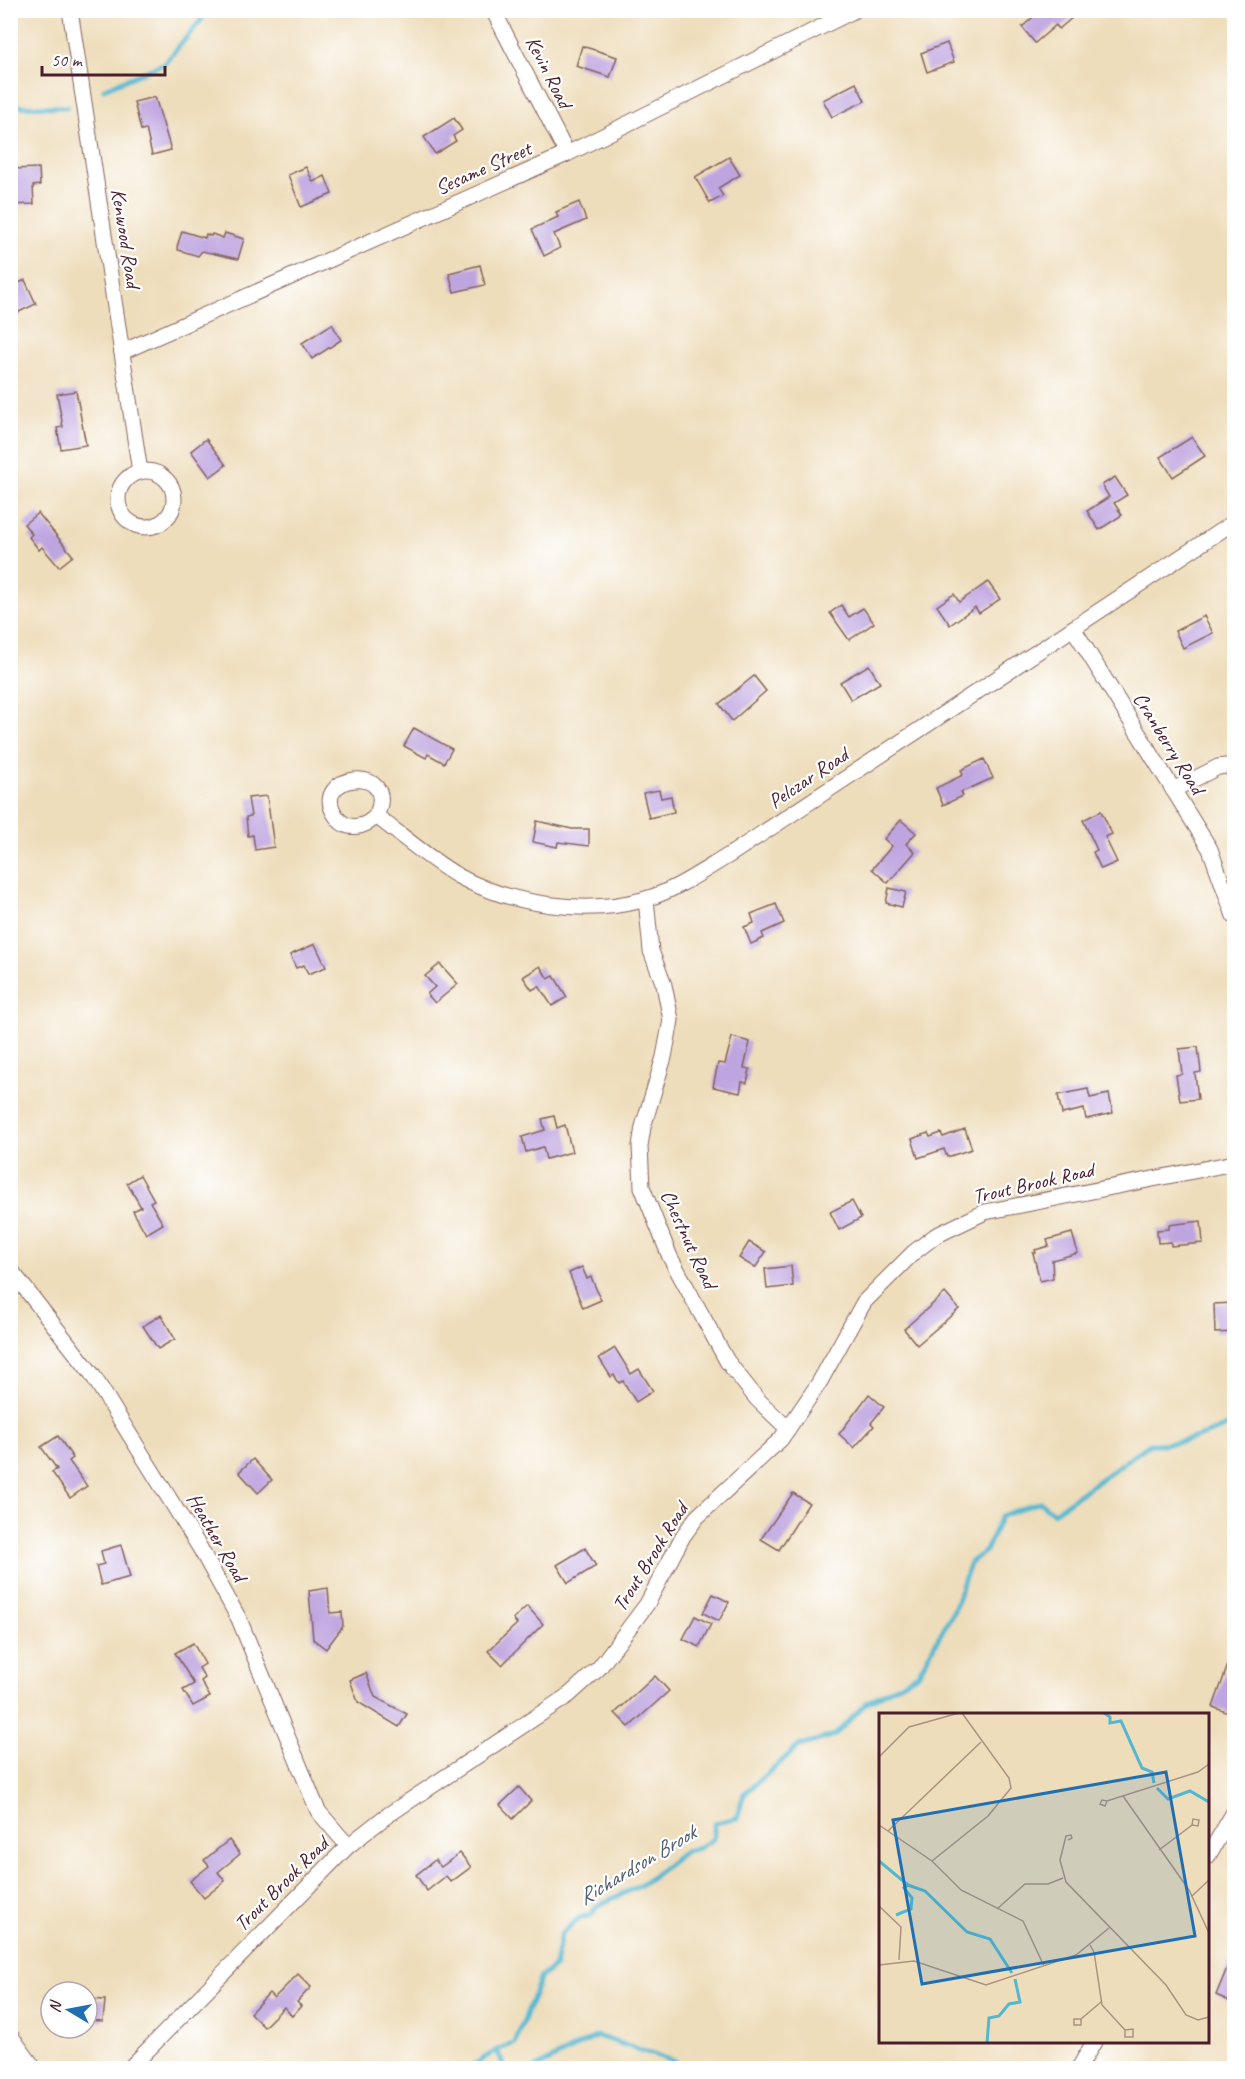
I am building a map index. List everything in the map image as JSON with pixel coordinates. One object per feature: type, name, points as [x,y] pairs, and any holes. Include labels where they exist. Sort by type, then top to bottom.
[{"type":"street","name":"Kenwood Road","points":[[70,10],[140,472]]},
{"type":"street","name":"Kevin Road","points":[[493,10],[567,154]]},
{"type":"street","name":"Sesame Street","points":[[122,352],[567,154],[855,10]]},
{"type":"street","name":"Pelczar Road","points":[[376,816],[458,876],[496,892],[545,903],[582,906],[646,899],[684,882],[731,854],[1234,522]]},
{"type":"street","name":"Cranberry Road","points":[[1073,628],[1210,849],[1234,916]]},
{"type":"street","points":[[1173,790],[1218,767],[1234,765]]},
{"type":"street","name":"Chestnut Road","points":[[646,899],[651,951],[664,985],[671,1020],[664,1057],[643,1127],[640,1146],[642,1187],[658,1232],[670,1257],[727,1361],[757,1399],[788,1429]]},
{"type":"street","name":"Trout Brook Road","points":[[130,2068],[348,1846],[385,1817],[569,1695],[592,1675],[614,1651],[646,1604],[683,1536],[697,1517],[781,1439],[819,1383],[864,1302],[900,1264],[935,1236],[969,1219],[1012,1206],[1234,1163]]},
{"type":"street","name":"Heather Road","points":[[10,1269],[92,1374],[200,1548],[239,1619],[270,1689],[318,1811],[348,1846]]},
{"type":"street","points":[[1209,1854],[1234,1812]]},
{"type":"street","points":[[10,2035],[34,2068]]},
{"type":"street","points":[[1079,2068],[1093,2043]]},
{"type":"building","points":[[1041,10],[1081,10],[1059,29],[1056,25],[1035,43],[1022,27]]},
{"type":"building","points":[[947,43],[954,62],[927,72],[921,53]]},
{"type":"building","points":[[582,46],[617,57],[610,77],[576,66]]},
{"type":"building","points":[[856,83],[865,101],[832,117],[823,100]]},
{"type":"building","points":[[155,97],[171,150],[152,155],[146,129],[141,130],[134,102]]},
{"type":"building","points":[[454,118],[462,130],[453,136],[456,141],[435,154],[424,137]]},
{"type":"building","points":[[729,157],[740,175],[718,188],[723,196],[710,203],[695,177]]},
{"type":"building","points":[[306,167],[313,182],[325,176],[332,194],[301,207],[288,175]]},
{"type":"building","points":[[39,168],[40,185],[33,186],[34,204],[10,205],[11,169]]},
{"type":"building","points":[[579,202],[586,220],[554,234],[560,248],[544,256],[532,229],[558,217],[556,212]]},
{"type":"building","points":[[182,231],[205,238],[206,234],[211,236],[212,234],[223,238],[225,233],[244,239],[238,259],[202,251],[198,256],[178,250]]},
{"type":"building","points":[[480,265],[485,285],[454,292],[449,273]]},
{"type":"building","points":[[25,280],[36,304],[19,312],[10,296],[10,287]]},
{"type":"building","points":[[332,324],[341,340],[312,359],[302,343]]},
{"type":"building","points":[[76,391],[86,445],[61,449],[57,428],[63,427],[57,394]]},
{"type":"building","points":[[1192,437],[1205,456],[1173,477],[1160,457]]},
{"type":"building","points":[[206,439],[226,465],[210,477],[191,451]]},
{"type":"building","points":[[1115,477],[1127,495],[1114,503],[1122,515],[1099,530],[1087,511],[1109,497],[1102,485]]},
{"type":"building","points":[[38,513],[73,556],[59,567],[42,547],[39,550],[29,537],[32,534],[24,524]]},
{"type":"building","points":[[988,582],[1000,599],[979,613],[975,607],[950,625],[937,606],[954,594],[959,602]]},
{"type":"building","points":[[841,605],[849,617],[863,608],[874,623],[849,640],[830,613]]},
{"type":"building","points":[[1204,616],[1213,633],[1183,648],[1175,631]]},
{"type":"building","points":[[869,665],[880,683],[851,700],[840,682]]},
{"type":"building","points":[[754,676],[766,691],[732,721],[719,704]]},
{"type":"building","points":[[414,728],[452,749],[444,763],[428,754],[426,758],[404,746]]},
{"type":"building","points":[[984,759],[993,778],[961,792],[963,796],[943,805],[936,788],[963,775],[961,770]]},
{"type":"building","points":[[659,790],[661,798],[671,796],[674,812],[649,818],[643,793]]},
{"type":"building","points":[[267,796],[274,847],[255,850],[253,835],[248,836],[246,817],[251,816],[248,798]]},
{"type":"building","points":[[1101,811],[1112,834],[1105,837],[1117,862],[1101,869],[1093,852],[1097,850],[1083,820]]},
{"type":"building","points":[[901,820],[916,833],[906,844],[915,852],[888,883],[872,869],[892,846],[884,839]]},
{"type":"building","points":[[537,821],[572,829],[589,829],[589,846],[558,842],[557,847],[533,842]]},
{"type":"building","points":[[889,888],[906,892],[902,907],[886,903]]},
{"type":"building","points":[[776,904],[784,923],[762,933],[764,938],[751,944],[744,927],[754,923],[751,914]]},
{"type":"building","points":[[315,944],[326,967],[308,974],[304,965],[296,968],[290,955]]},
{"type":"building","points":[[440,964],[458,984],[435,1003],[427,994],[435,987],[425,976]]},
{"type":"building","points":[[540,966],[548,979],[554,976],[567,997],[552,1006],[539,986],[532,990],[523,977]]},
{"type":"building","points":[[732,1037],[750,1042],[744,1068],[750,1069],[747,1083],[742,1082],[740,1093],[713,1087],[718,1063],[725,1064]]},
{"type":"building","points":[[1198,1047],[1201,1072],[1195,1073],[1198,1099],[1180,1101],[1176,1075],[1182,1074],[1179,1049]]},
{"type":"building","points":[[1088,1089],[1090,1098],[1109,1094],[1113,1113],[1086,1119],[1084,1109],[1062,1114],[1058,1095]]},
{"type":"building","points":[[554,1116],[557,1128],[565,1125],[572,1152],[546,1159],[543,1147],[526,1152],[522,1137],[545,1130],[542,1119]]},
{"type":"building","points":[[965,1129],[972,1149],[947,1157],[944,1149],[918,1158],[912,1139],[928,1133],[930,1137],[941,1133],[943,1137]]},
{"type":"building","points":[[140,1175],[154,1200],[150,1202],[163,1224],[146,1234],[133,1211],[141,1207],[127,1183]]},
{"type":"building","points":[[852,1201],[861,1218],[839,1230],[830,1212]]},
{"type":"building","points":[[1201,1221],[1203,1243],[1171,1246],[1171,1242],[1158,1243],[1157,1230],[1169,1229],[1169,1225]]},
{"type":"building","points":[[1072,1233],[1078,1253],[1052,1260],[1053,1278],[1040,1281],[1033,1253],[1036,1253],[1035,1250],[1049,1246],[1047,1240]]},
{"type":"building","points":[[749,1242],[766,1252],[755,1268],[739,1258]]},
{"type":"building","points":[[791,1266],[793,1286],[767,1289],[765,1269]]},
{"type":"building","points":[[582,1267],[587,1279],[591,1277],[601,1300],[583,1308],[569,1273]]},
{"type":"building","points":[[945,1293],[959,1309],[917,1345],[904,1329]]},
{"type":"building","points":[[1234,1303],[1234,1332],[1215,1333],[1214,1304]]},
{"type":"building","points":[[161,1315],[175,1339],[158,1349],[143,1326]]},
{"type":"building","points":[[615,1348],[631,1374],[639,1369],[653,1391],[636,1402],[623,1381],[619,1383],[614,1375],[611,1377],[599,1358]]},
{"type":"building","points":[[869,1394],[884,1407],[871,1423],[874,1426],[854,1448],[839,1434]]},
{"type":"building","points":[[58,1436],[73,1458],[69,1461],[87,1486],[70,1498],[52,1472],[57,1469],[41,1447]]},
{"type":"building","points":[[253,1459],[272,1480],[258,1493],[239,1472]]},
{"type":"building","points":[[793,1493],[809,1503],[779,1550],[761,1539]]},
{"type":"building","points":[[121,1545],[130,1577],[101,1585],[96,1566],[104,1564],[101,1551]]},
{"type":"building","points":[[585,1548],[596,1566],[568,1583],[557,1565]]},
{"type":"building","points":[[328,1588],[330,1613],[342,1612],[343,1626],[326,1649],[313,1639],[309,1591]]},
{"type":"building","points":[[713,1594],[729,1602],[719,1621],[703,1613]]},
{"type":"building","points":[[527,1606],[543,1624],[502,1665],[488,1651],[517,1624],[513,1619]]},
{"type":"building","points":[[695,1616],[711,1624],[699,1647],[683,1639]]},
{"type":"building","points":[[193,1643],[205,1664],[199,1668],[205,1678],[201,1681],[210,1697],[193,1706],[183,1690],[194,1684],[175,1653]]},
{"type":"building","points":[[1234,1648],[1234,1704],[1231,1714],[1213,1707]]},
{"type":"building","points":[[366,1673],[375,1697],[407,1714],[399,1727],[358,1702],[350,1680]]},
{"type":"building","points":[[655,1676],[669,1691],[629,1727],[615,1713]]},
{"type":"building","points":[[519,1787],[531,1801],[513,1819],[500,1805]]},
{"type":"building","points":[[229,1840],[240,1854],[218,1872],[225,1881],[204,1898],[190,1881],[209,1866],[204,1860]]},
{"type":"building","points":[[460,1853],[471,1867],[451,1882],[446,1876],[427,1891],[416,1875],[435,1860],[441,1867]]},
{"type":"building","points":[[1234,1951],[1234,2003],[1216,1995]]},
{"type":"building","points":[[298,1974],[311,1987],[297,2002],[301,2006],[292,2016],[284,2007],[264,2027],[250,2013],[269,1993],[274,1998]]},
{"type":"building","points":[[99,2000],[105,2000],[103,2021],[99,2021]]},
{"type":"waterway","points":[[104,89],[165,63],[202,19],[201,10]]},
{"type":"waterway","points":[[10,106],[67,107]]},
{"type":"waterway","name":"Richardson Brook","points":[[505,2068],[497,2050],[515,2043],[541,1977],[555,1966],[561,1934],[579,1918],[591,1915],[597,1906],[643,1884],[685,1851],[699,1848],[713,1839],[715,1823],[737,1818],[744,1794],[799,1746],[835,1735],[866,1703],[918,1674],[954,1610],[970,1562],[986,1551],[1001,1516],[1040,1502],[1053,1513],[1150,1444],[1183,1441],[1234,1423]]},
{"type":"waterway","name":"Richardson Brook","points":[[536,2068],[597,2036],[676,2062],[681,2068]]},
{"type":"waterway","points":[[469,2068],[497,2050]]}]
